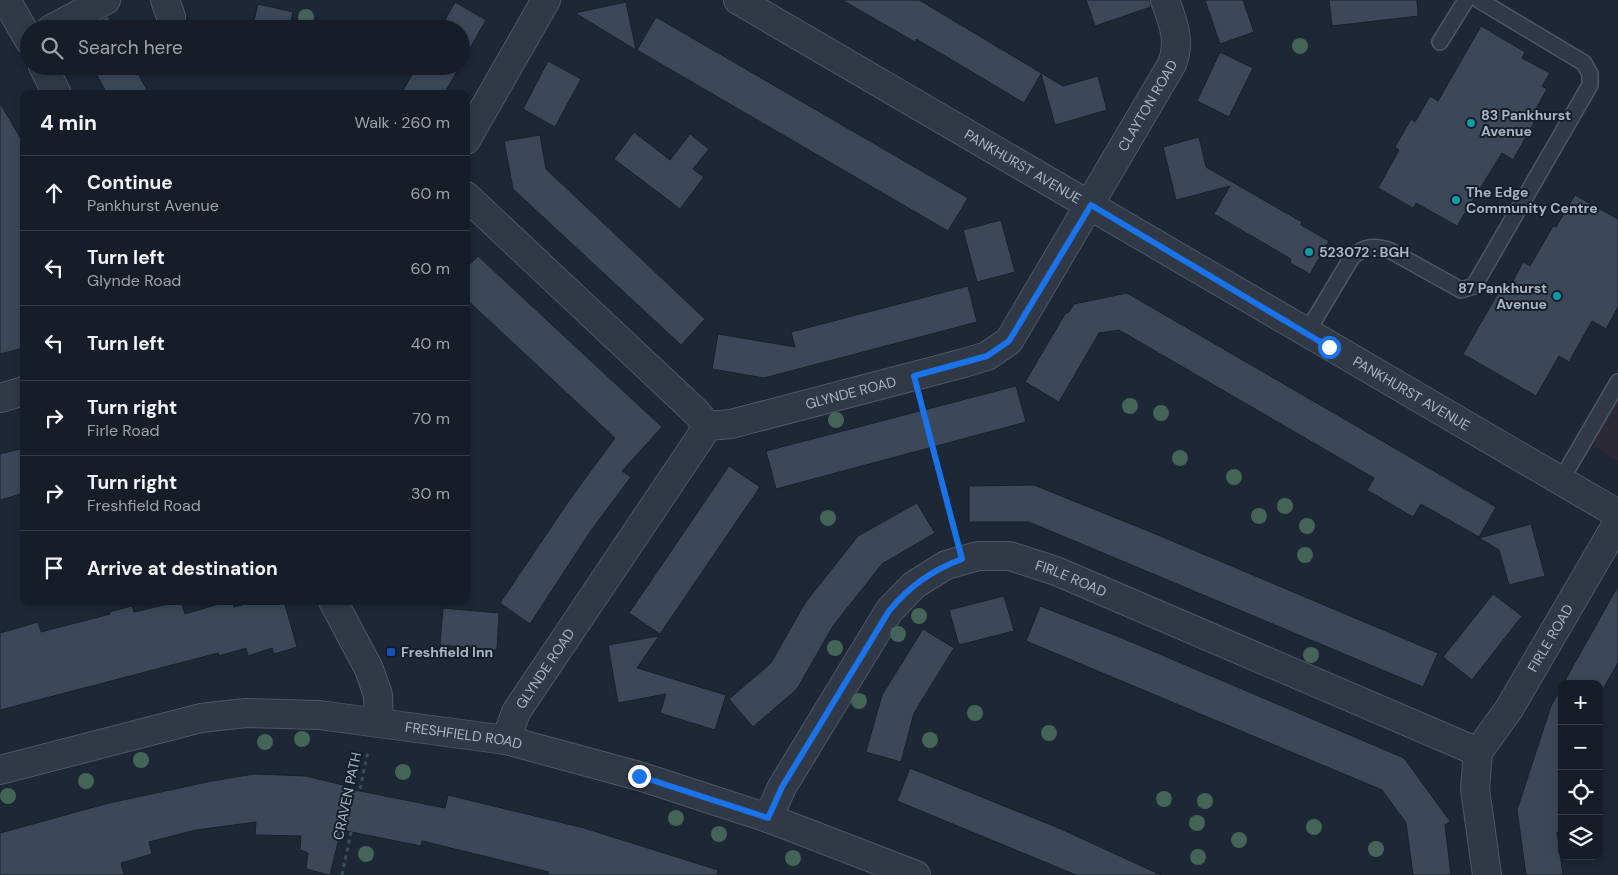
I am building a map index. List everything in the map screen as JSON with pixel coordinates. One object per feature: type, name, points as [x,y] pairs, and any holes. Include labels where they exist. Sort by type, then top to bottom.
[{"type":"street","points":[[6,0],[20,24]]},
{"type":"street","points":[[68,20],[106,0]]},
{"type":"street","points":[[470,133],[546,0]]},
{"type":"street","name":"PANKHURST AVENUE","points":[[738,0],[1091,205],[1560,482],[1618,514]]},
{"type":"street","name":"CLAYTON ROAD","points":[[1091,205],[1176,56],[1176,35],[1165,0]]},
{"type":"street","points":[[48,75],[56,90]]},
{"type":"street","points":[[470,200],[696,412],[708,426]]},
{"type":"street","name":"GLYNDE ROAD","points":[[506,740],[516,712],[708,426],[730,424],[987,356],[1009,341],[1091,205]]},
{"type":"street","points":[[0,398],[20,392]]},
{"type":"street","name":"FIRLE ROAD","points":[[768,818],[782,787],[889,611],[900,598],[929,574],[962,559],[994,555],[1010,556],[1056,571],[1478,752],[1509,708],[1618,522]]},
{"type":"street","points":[[335,605],[369,670],[378,695],[375,721]]},
{"type":"street","name":"FRESHFIELD ROAD","points":[[0,770],[201,718],[246,713],[319,715],[375,721],[506,740],[639,776],[768,818],[916,875]]},
{"type":"street","points":[[1478,752],[1475,789],[1487,875]]},
{"type":"lane","points":[[1440,42],[1466,0]]},
{"type":"lane","points":[[1306,332],[1352,257],[1359,251],[1369,247],[1379,247],[1391,251],[1461,290],[1474,286],[1590,85],[1590,74],[1584,63],[1479,0]]},
{"type":"lane","points":[[1560,482],[1618,382]]},
{"type":"path","points":[[914,376],[962,559]]},
{"type":"path","name":"CRAVEN PATH","points":[[342,875],[375,721]]},
{"type":"shaded area","points":[[1618,368],[1618,461],[1579,437]]},
{"type":"building","points":[[842,0],[919,0],[1063,86],[1098,76],[1107,110],[1055,125],[1041,74],[1024,103],[916,39],[915,42]]},
{"type":"building","points":[[1086,0],[1150,0],[1151,7],[1095,26]]},
{"type":"building","points":[[1205,0],[1243,0],[1254,32],[1220,44]]},
{"type":"building","points":[[1329,0],[1417,0],[1418,16],[1332,26]]},
{"type":"building","points":[[455,2],[486,20],[470,48],[470,20],[445,20]]},
{"type":"building","points":[[626,2],[636,50],[575,13]]},
{"type":"building","points":[[258,4],[293,12],[291,20],[254,20]]},
{"type":"building","points":[[108,16],[110,20],[101,20]]},
{"type":"building","points":[[656,17],[968,198],[948,231],[637,50]]},
{"type":"building","name":"83 Pankhurst Avenue","points":[[1481,26],[1525,52],[1522,58],[1550,73],[1542,86],[1547,89],[1533,114],[1537,117],[1513,160],[1502,153],[1457,226],[1416,203],[1413,208],[1378,188],[1399,150],[1395,147],[1411,119],[1415,122],[1430,96],[1438,101]]},
{"type":"building","points":[[1220,52],[1253,68],[1229,117],[1197,101]]},
{"type":"building","points":[[548,61],[581,79],[555,127],[523,109]]},
{"type":"building","points":[[97,75],[139,75],[147,90],[105,90]]},
{"type":"building","points":[[412,75],[455,75],[446,90],[403,90]]},
{"type":"building","points":[[0,103],[20,137],[20,349],[0,354]]},
{"type":"building","points":[[634,132],[670,160],[690,134],[709,149],[693,169],[704,177],[680,209],[614,159]]},
{"type":"building","points":[[540,135],[546,169],[705,319],[681,345],[513,189],[504,141]]},
{"type":"building","points":[[1199,137],[1206,167],[1302,222],[1301,225],[1329,241],[1310,274],[1290,263],[1291,259],[1214,214],[1230,186],[1176,200],[1163,147]]},
{"type":"building","name":"87 Pankhurst Avenue","points":[[1575,195],[1618,219],[1618,307],[1606,329],[1592,321],[1569,362],[1559,356],[1536,396],[1463,354],[1502,286],[1508,290],[1523,262],[1530,266],[1553,226],[1556,227]]},
{"type":"building","points":[[1001,220],[1015,272],[977,282],[963,230]]},
{"type":"building","points":[[478,256],[662,427],[622,471],[631,477],[590,532],[530,624],[500,603],[568,502],[615,438],[470,303],[470,264]]},
{"type":"building","points":[[968,286],[977,322],[764,378],[712,369],[718,334],[795,347],[791,332]]},
{"type":"building","points":[[1127,293],[1496,507],[1479,537],[1421,504],[1413,517],[1367,490],[1374,478],[1119,330],[1099,333],[1059,402],[1025,382],[1065,314],[1069,312],[1074,304]]},
{"type":"building","points":[[1016,386],[1026,422],[776,489],[766,451]]},
{"type":"building","points":[[20,449],[20,494],[0,500],[0,454]]},
{"type":"building","points":[[729,466],[760,487],[660,634],[629,613]]},
{"type":"building","points":[[1034,485],[1438,653],[1423,687],[1029,522],[969,522],[969,486]]},
{"type":"building","points":[[917,503],[935,533],[882,564],[833,626],[797,689],[753,727],[729,699],[771,663],[805,603],[858,536]]},
{"type":"building","points":[[1531,524],[1545,576],[1509,585],[1499,550],[1479,538]]},
{"type":"building","points":[[1618,586],[1618,663],[1603,689],[1603,680],[1565,680]]},
{"type":"building","points":[[1493,594],[1522,616],[1472,680],[1443,657]]},
{"type":"building","points":[[1004,596],[1014,631],[959,645],[949,610]]},
{"type":"building","points":[[164,605],[182,605],[185,614],[215,605],[234,605],[234,607],[241,605],[285,605],[297,647],[274,654],[272,648],[248,656],[246,648],[219,656],[218,653],[0,710],[0,633],[38,622],[41,632],[110,614],[109,612],[132,606],[134,612]]},
{"type":"building","points":[[1040,606],[1122,638],[1404,758],[1450,821],[1445,825],[1451,875],[1413,875],[1406,823],[1382,790],[1026,641]]},
{"type":"building","points":[[443,608],[499,613],[497,650],[440,645]]},
{"type":"building","points":[[923,629],[954,648],[914,713],[901,762],[866,752],[882,695]]},
{"type":"building","points":[[659,636],[637,668],[726,695],[715,730],[660,713],[666,694],[618,703],[608,645]]},
{"type":"building","points":[[1558,693],[1557,832],[1558,860],[1561,860],[1563,875],[1526,875],[1517,810],[1551,706]]},
{"type":"building","points":[[910,768],[1061,829],[1161,875],[1076,875],[897,801]]},
{"type":"building","points":[[254,774],[306,776],[351,787],[350,789],[445,808],[448,795],[584,828],[718,870],[717,875],[548,875],[549,872],[422,841],[421,846],[341,830],[330,875],[306,869],[308,853],[300,850],[301,836],[255,835],[256,822],[196,830],[149,842],[152,854],[121,863],[124,875],[0,875],[0,833],[109,803]]},
{"type":"place","name":"83 Pankhurst Avenue","points":[[1471,123]]},
{"type":"place","name":"The Edge Community Centre","points":[[1456,200]]},
{"type":"place","name":"523072 : BGH","points":[[1309,252]]},
{"type":"place","name":"87 Pankhurst Avenue","points":[[1557,296]]},
{"type":"place","name":"Freshfield Inn","points":[[391,652]]},
{"type":"route","points":[[639,776],[768,818],[782,787],[889,611],[914,585],[929,574],[962,559],[914,376],[987,356],[1009,341],[1091,205],[1329,347]]}]
